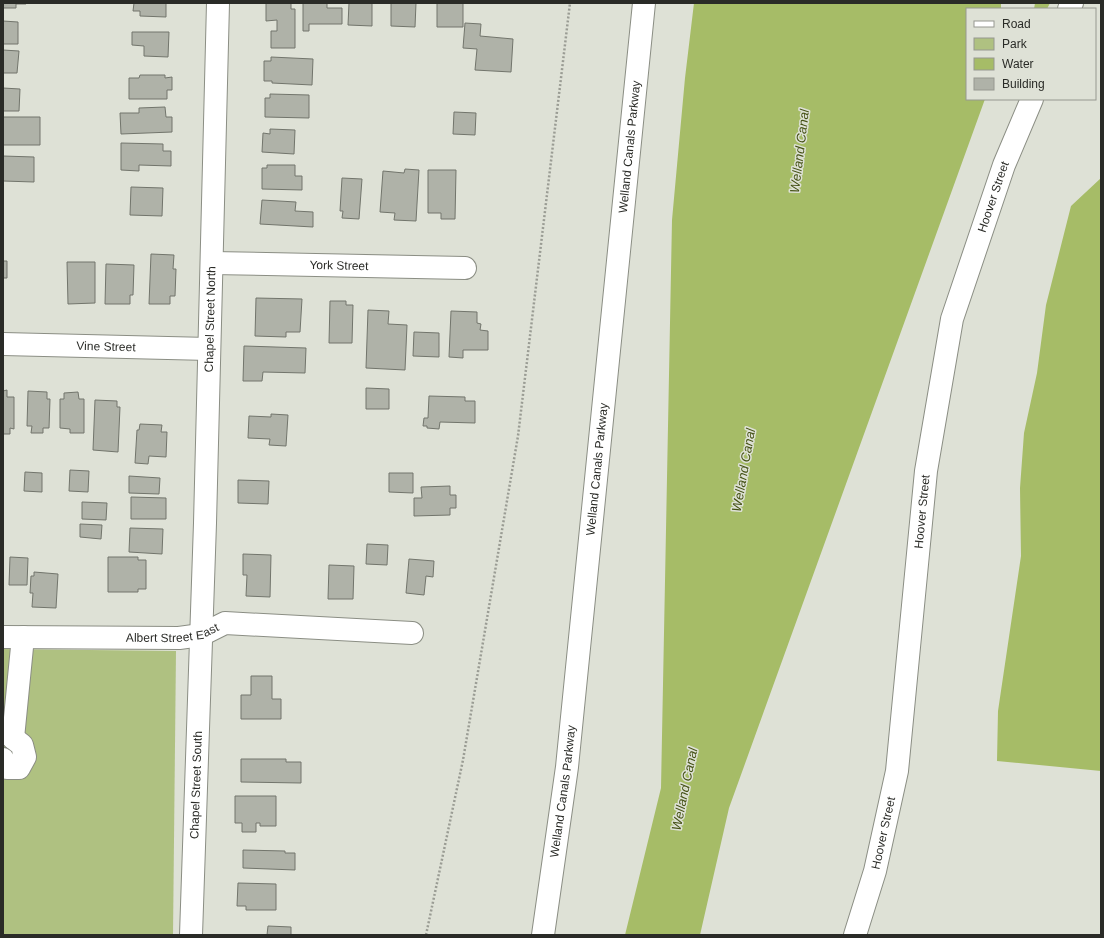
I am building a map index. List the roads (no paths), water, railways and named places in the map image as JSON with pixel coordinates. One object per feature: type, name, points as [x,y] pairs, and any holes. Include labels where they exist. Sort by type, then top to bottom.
[{"type":"street","name":"Chapel Street North","points":[[201,635],[218,3]]},
{"type":"street","name":"Welland Canals Parkway","points":[[543,935],[567,767],[644,3]]},
{"type":"street","name":"Hoover Street","points":[[855,935],[875,871],[897,771],[926,471],[952,319],[1004,166],[1032,100]]},
{"type":"street","name":"York Street","points":[[212,263],[465,268]]},
{"type":"street","name":"Vine Street","points":[[3,344],[209,349]]},
{"type":"street","name":"Albert Street East","points":[[13,637],[179,638],[201,635],[226,623],[412,633]]},
{"type":"street","name":"Chapel Street South","points":[[191,935],[201,635]]},
{"type":"street","points":[[3,759],[7,768],[19,768],[25,757],[22,745],[8,742],[13,637]]},
{"type":"water","name":"Welland Canal","points":[[694,3],[1001,3],[1001,8],[966,8],[966,100],[985,100],[729,808],[700,935],[625,935],[661,788],[672,220],[685,78]]},
{"type":"water","points":[[1035,3],[1050,3],[1048,8],[1034,8]]},
{"type":"water","points":[[1101,178],[1101,771],[997,761],[998,711],[1021,556],[1020,488],[1024,433],[1037,373],[1046,305],[1071,206]]}]
